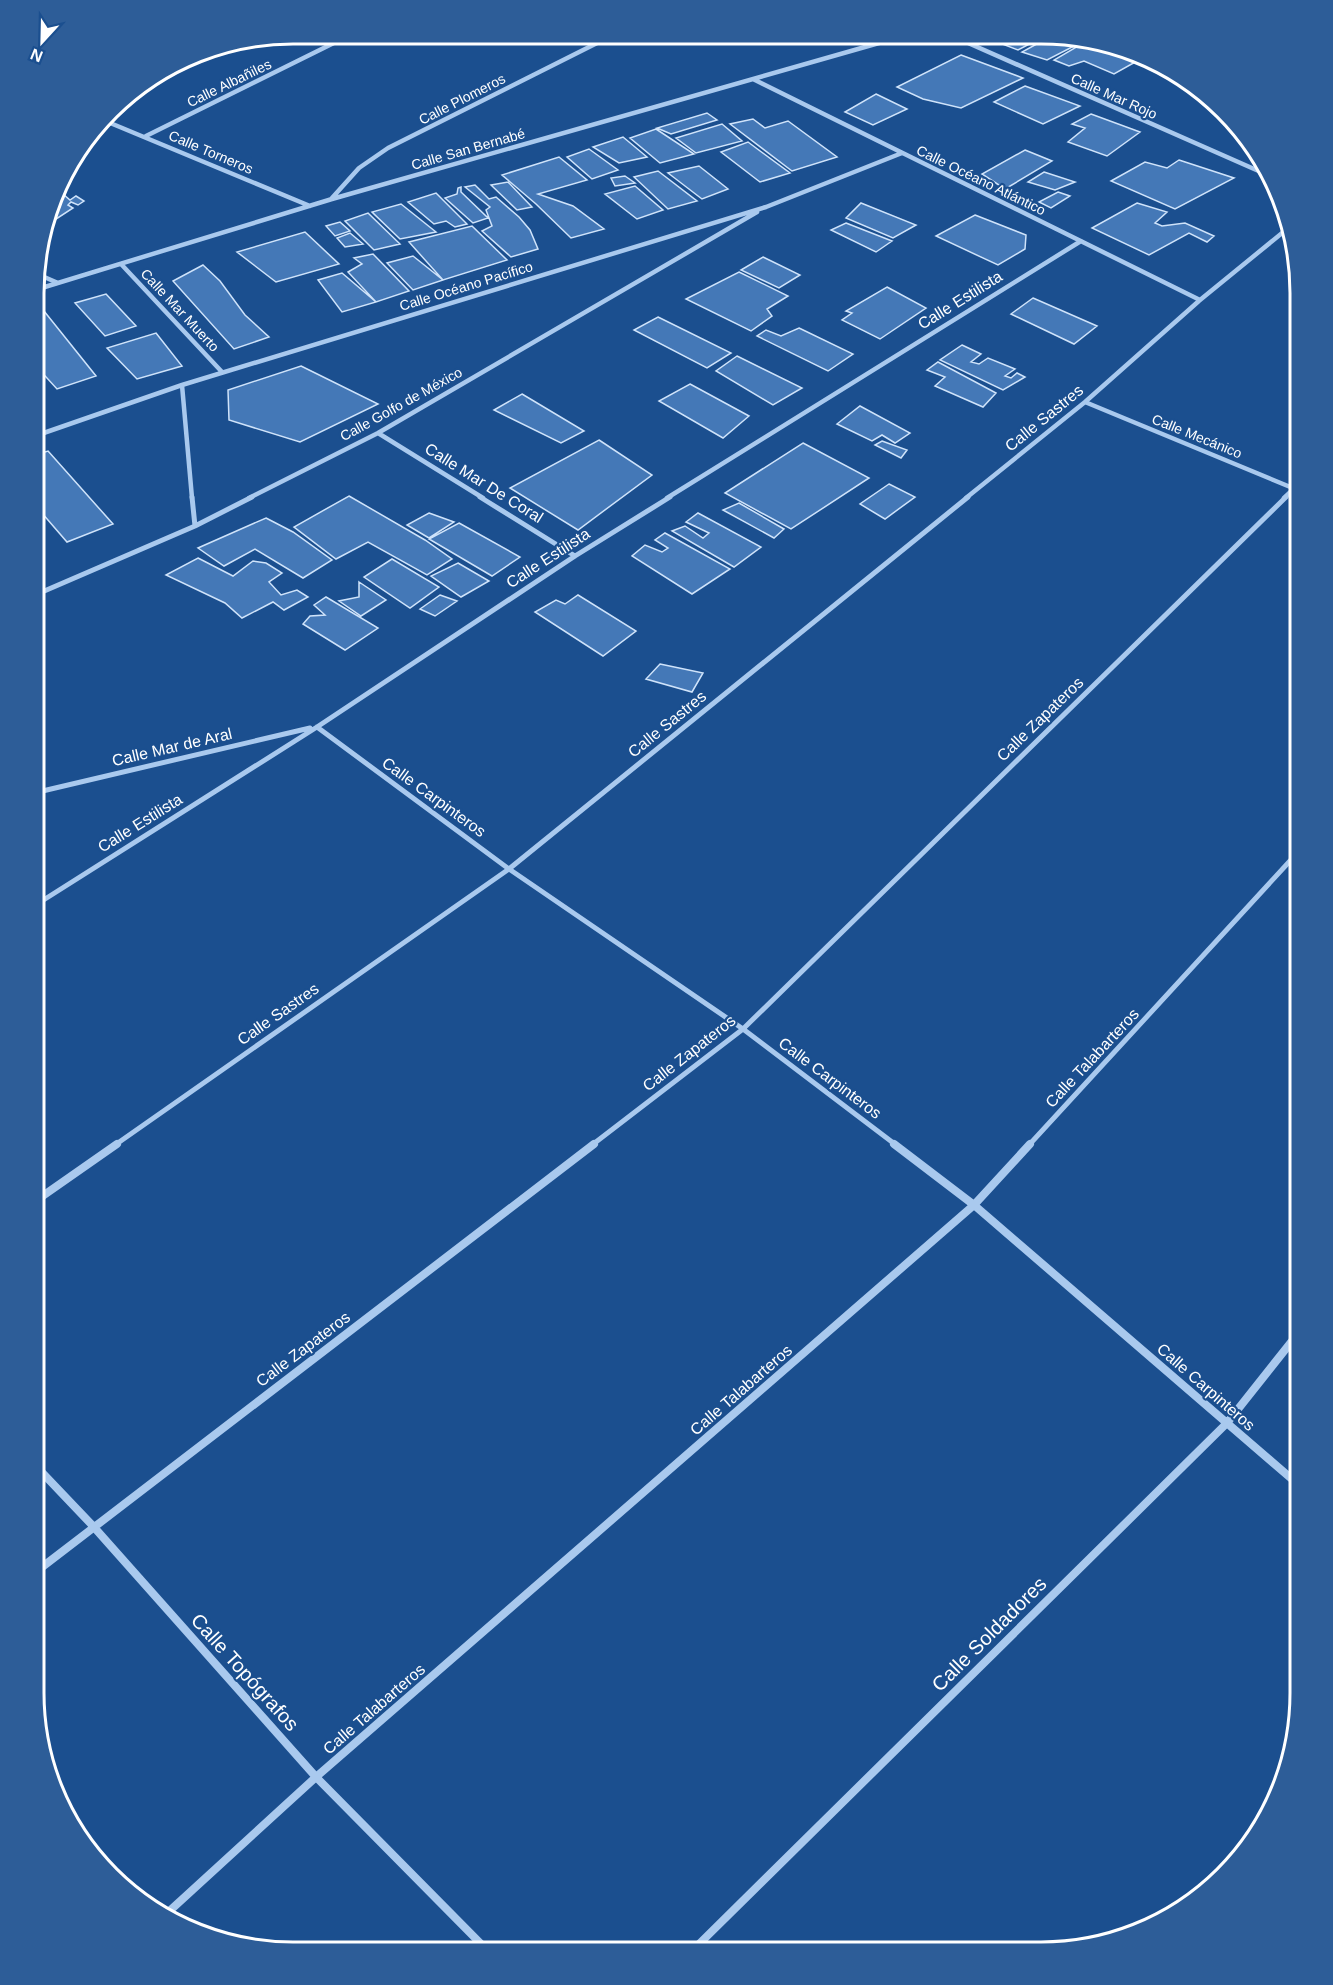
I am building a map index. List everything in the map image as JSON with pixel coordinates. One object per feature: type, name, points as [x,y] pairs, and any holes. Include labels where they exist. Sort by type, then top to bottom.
[{"type":"street","name":"Calle Albañiles","points":[[146,136],[332,44]]},
{"type":"street","name":"Calle Plomeros","points":[[332,199],[359,168],[388,148],[595,44]]},
{"type":"street","name":"Calle San Bernabé","points":[[44,288],[332,199],[875,44]]},
{"type":"street","name":"Calle Mar Rojo","points":[[970,44],[1257,170]]},
{"type":"street","name":"Calle Océano Atlántico","points":[[752,79],[1200,300]]},
{"type":"street","name":"Calle Torneros","points":[[110,123],[310,206]]},
{"type":"street","name":"Calle Océano Pacífico","points":[[44,433],[222,372],[766,207],[902,153]]},
{"type":"street","name":"Calle Golfo de México","points":[[44,591],[195,526],[378,433],[766,207]]},
{"type":"street","name":"Calle Sastres","points":[[44,1195],[509,869],[1085,402],[1200,300],[1282,233]]},
{"type":"street","name":"Calle Estilista","points":[[44,900],[317,727],[575,555],[1081,241]]},
{"type":"street","name":"Calle Mar Muerto","points":[[121,264],[222,372]]},
{"type":"street","points":[[44,277],[58,284]]},
{"type":"street","points":[[182,385],[195,526]]},
{"type":"street","name":"Calle Mecánico","points":[[1085,402],[1290,487]]},
{"type":"street","name":"Calle Mar De Coral","points":[[378,433],[575,555]]},
{"type":"street","name":"Calle Zapateros","points":[[44,1565],[743,1029],[1290,497]]},
{"type":"street","name":"Calle Carpinteros","points":[[317,727],[509,869],[743,1029],[974,1205],[1290,1478]]},
{"type":"street","name":"Calle Mar de Aral","points":[[44,791],[317,727]]},
{"type":"street","name":"Calle Talabarteros","points":[[171,1910],[316,1777],[974,1205],[1290,861]]},
{"type":"street","name":"Calle Soldadores","points":[[702,1941],[1227,1423],[1290,1344]]},
{"type":"street","name":"Calle Topógrafos","points":[[44,1475],[93,1526],[316,1777],[478,1941]]},
{"type":"building","points":[[1002,44],[1030,44],[1018,50]]},
{"type":"building","points":[[1037,44],[1074,46],[1047,60],[1022,52]]},
{"type":"building","points":[[1077,47],[1136,62],[1114,74],[1084,61],[1069,66],[1054,60]]},
{"type":"building","points":[[961,55],[1023,78],[961,108],[923,99],[897,87]]},
{"type":"building","points":[[1025,86],[1080,106],[1043,124],[994,102]]},
{"type":"building","points":[[876,94],[907,109],[873,125],[845,112]]},
{"type":"building","points":[[707,113],[717,120],[671,134],[657,128]]},
{"type":"building","points":[[1091,114],[1140,132],[1107,156],[1068,142],[1085,128],[1072,124]]},
{"type":"building","points":[[753,119],[765,128],[788,121],[837,157],[792,171],[730,124]]},
{"type":"building","points":[[722,124],[742,141],[696,153],[676,138]]},
{"type":"building","points":[[656,129],[694,154],[660,163],[630,138]]},
{"type":"building","points":[[623,137],[647,157],[619,163],[593,147]]},
{"type":"building","points":[[748,142],[790,173],[760,182],[721,152]]},
{"type":"building","points":[[589,149],[618,170],[592,179],[567,157]]},
{"type":"building","points":[[1025,150],[1052,161],[1005,189],[982,174]]},
{"type":"building","points":[[559,157],[587,180],[538,194],[573,206],[604,229],[571,238],[502,175]]},
{"type":"building","points":[[1179,160],[1234,178],[1175,209],[1111,181],[1145,162],[1167,168]]},
{"type":"building","points":[[699,166],[728,189],[702,199],[668,173]]},
{"type":"building","points":[[658,171],[697,201],[668,209],[634,177]]},
{"type":"building","points":[[1044,172],[1075,182],[1055,190],[1028,182]]},
{"type":"building","points":[[625,176],[635,183],[615,186],[611,178]]},
{"type":"building","points":[[508,182],[532,207],[517,210],[491,185]]},
{"type":"building","points":[[475,185],[489,199],[496,197],[519,217],[530,230],[538,249],[511,257],[482,231],[492,226],[486,210],[490,207],[465,187]]},
{"type":"building","points":[[635,186],[663,210],[637,219],[605,194]]},
{"type":"building","points":[[461,187],[461,192],[488,218],[473,223],[445,198],[457,194],[458,188]]},
{"type":"building","points":[[1058,192],[1070,196],[1051,208],[1039,202]]},
{"type":"building","points":[[436,193],[467,224],[455,227],[446,221],[434,224],[408,202]]},
{"type":"building","points":[[63,194],[70,200],[76,196],[84,201],[78,205],[71,202],[68,205],[73,208],[55,220]]},
{"type":"building","points":[[861,203],[916,225],[893,238],[846,218]]},
{"type":"building","points":[[1137,203],[1167,212],[1155,223],[1162,226],[1185,223],[1214,236],[1207,242],[1189,233],[1149,255],[1092,228]]},
{"type":"building","points":[[401,204],[436,232],[400,239],[372,212]]},
{"type":"building","points":[[368,213],[400,244],[374,250],[345,221]]},
{"type":"building","points":[[975,215],[1026,235],[1025,249],[998,265],[936,236]]},
{"type":"building","points":[[340,222],[350,231],[335,236],[326,226]]},
{"type":"building","points":[[846,223],[892,241],[876,252],[831,230]]},
{"type":"building","points":[[472,226],[507,260],[443,280],[409,242]]},
{"type":"building","points":[[305,232],[339,264],[276,282],[237,252]]},
{"type":"building","points":[[350,233],[363,244],[345,247],[337,238]]},
{"type":"building","points":[[373,254],[409,291],[376,302],[348,272],[362,264],[354,258]]},
{"type":"building","points":[[413,256],[443,280],[413,290],[387,263]]},
{"type":"building","points":[[763,257],[800,275],[779,288],[741,270]]},
{"type":"building","points":[[203,265],[220,281],[245,315],[269,337],[234,349],[173,281]]},
{"type":"building","points":[[739,272],[788,296],[767,309],[772,316],[751,331],[686,299]]},
{"type":"building","points":[[342,273],[376,302],[342,312],[318,280]]},
{"type":"building","points":[[887,287],[926,308],[880,339],[842,320],[852,313],[846,311]]},
{"type":"building","points":[[106,294],[136,326],[105,336],[75,303]]},
{"type":"building","points":[[1033,298],[1097,326],[1074,344],[1011,314]]},
{"type":"building","points":[[44,311],[96,376],[57,389],[44,375]]},
{"type":"building","points":[[658,317],[731,353],[707,368],[634,330]]},
{"type":"building","points":[[799,328],[853,354],[828,371],[757,336],[766,330],[781,336]]},
{"type":"building","points":[[156,333],[182,366],[137,379],[107,348]]},
{"type":"building","points":[[962,345],[981,354],[971,362],[979,364],[988,358],[1015,369],[1005,376],[1011,378],[1017,373],[1025,377],[1003,390],[940,360]]},
{"type":"building","points":[[737,356],[802,388],[773,405],[716,371]]},
{"type":"building","points":[[938,362],[996,393],[983,407],[935,386],[945,377],[927,370]]},
{"type":"building","points":[[301,366],[378,404],[300,442],[229,420],[228,390]]},
{"type":"building","points":[[690,384],[749,416],[723,438],[659,401]]},
{"type":"building","points":[[522,394],[584,431],[561,443],[494,410]]},
{"type":"building","points":[[860,406],[910,433],[895,443],[882,435],[872,441],[837,424]]},
{"type":"building","points":[[599,440],[652,475],[578,530],[510,488]]},
{"type":"building","points":[[882,441],[907,450],[901,458],[875,445]]},
{"type":"building","points":[[803,443],[869,478],[791,529],[725,493]]},
{"type":"building","points":[[48,451],[113,524],[67,542],[44,515],[44,452]]},
{"type":"building","points":[[889,484],[915,497],[885,519],[860,504]]},
{"type":"building","points":[[349,496],[425,540],[452,559],[427,575],[368,542],[336,559],[294,527]]},
{"type":"building","points":[[739,503],[784,529],[774,538],[723,510]]},
{"type":"building","points":[[429,513],[454,522],[429,538],[407,525]]},
{"type":"building","points":[[698,513],[761,547],[734,567],[672,531],[685,526],[703,538],[709,533],[686,522]]},
{"type":"building","points":[[266,518],[293,532],[332,560],[303,578],[255,549],[224,566],[198,548]]},
{"type":"building","points":[[459,523],[520,557],[492,576],[429,539]]},
{"type":"building","points":[[665,533],[730,569],[692,594],[632,556],[645,545],[662,552],[668,548],[655,540]]},
{"type":"building","points":[[198,558],[233,576],[253,561],[266,563],[282,573],[269,582],[281,595],[297,590],[308,597],[284,610],[273,602],[242,618],[225,603],[166,575]]},
{"type":"building","points":[[392,559],[439,587],[410,608],[364,577]]},
{"type":"building","points":[[458,563],[489,581],[461,597],[431,576]]},
{"type":"building","points":[[359,582],[386,600],[361,616],[339,601],[359,597]]},
{"type":"building","points":[[440,595],[457,601],[435,616],[420,609]]},
{"type":"building","points":[[578,595],[636,631],[603,656],[535,612],[556,600],[565,604]]},
{"type":"building","points":[[326,597],[378,628],[345,650],[303,624],[310,616],[325,615],[314,605]]},
{"type":"building","points":[[660,664],[703,673],[692,692],[646,679]]}]
